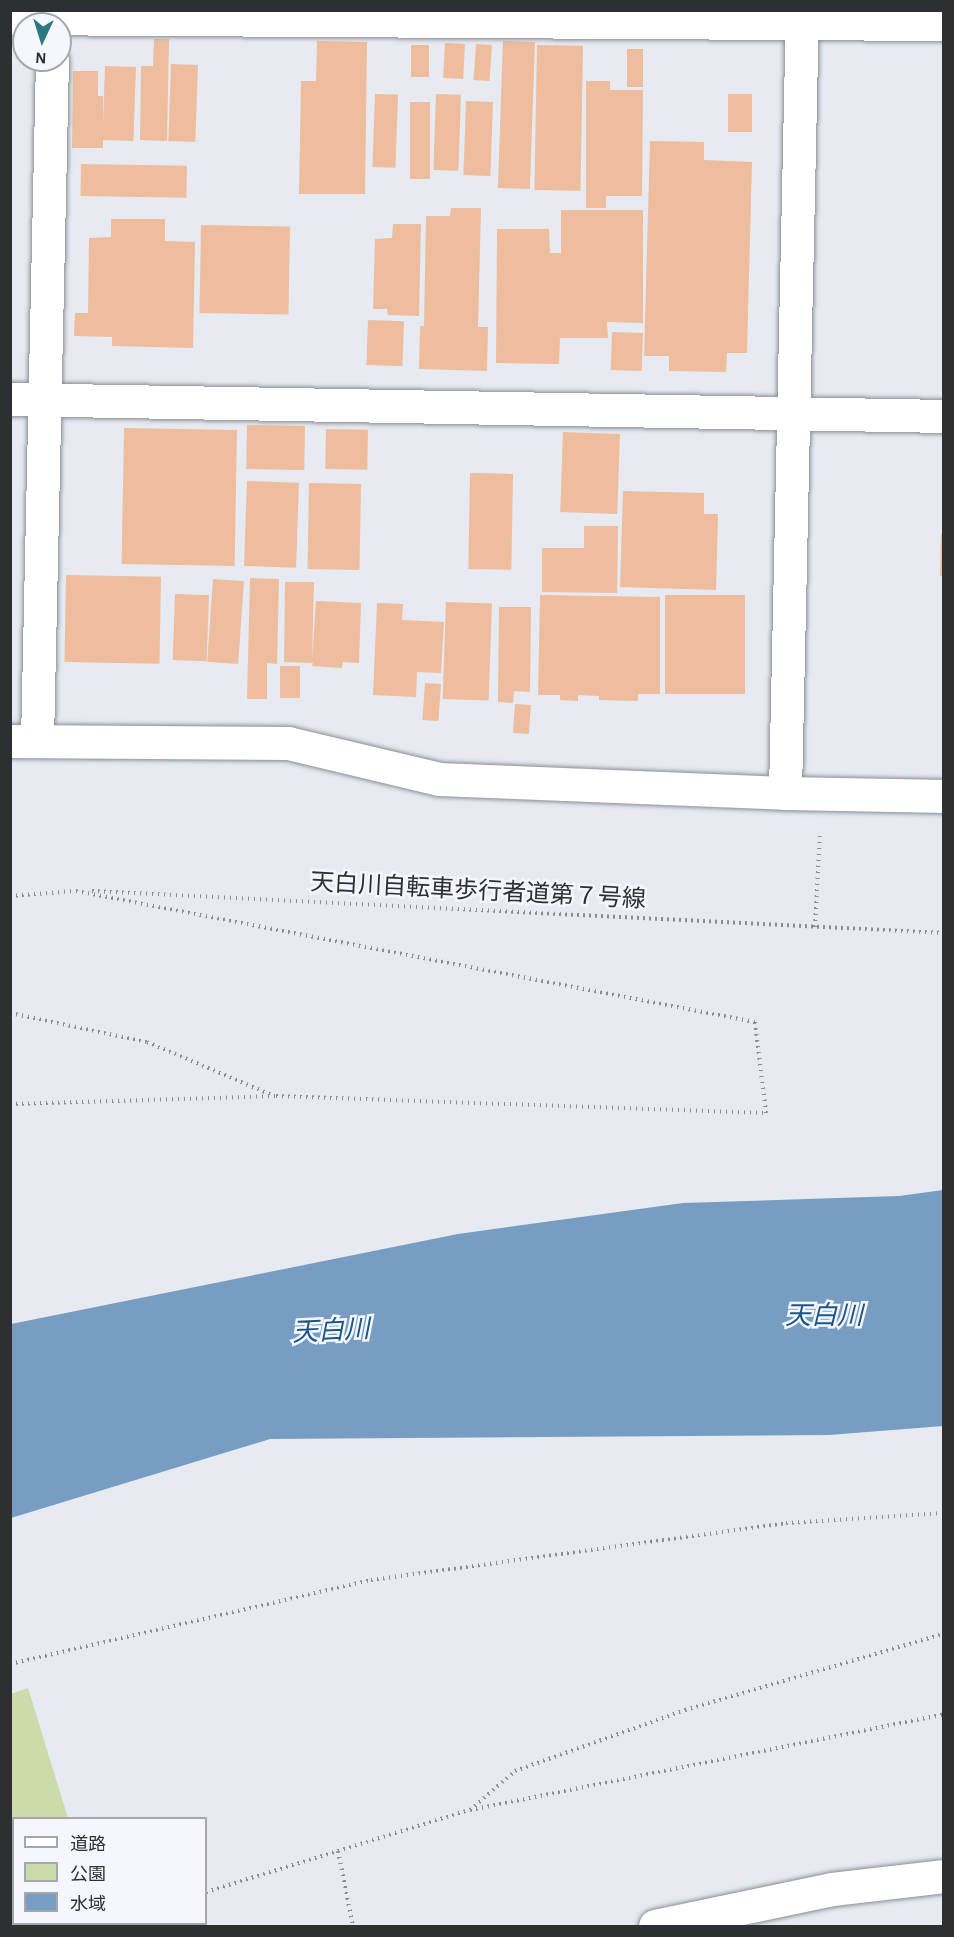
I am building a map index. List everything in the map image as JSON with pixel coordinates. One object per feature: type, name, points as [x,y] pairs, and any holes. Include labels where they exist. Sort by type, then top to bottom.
[{"type":"street","points":[[785,793],[802,17]]},
{"type":"street","points":[[72,18],[802,17],[944,24]]},
{"type":"street","points":[[52,72],[45,399],[24,741],[288,743],[439,779],[785,793],[944,796]]},
{"type":"street","points":[[10,399],[944,416]]},
{"type":"street","points":[[655,1926],[832,1889],[944,1876]]},
{"type":"path","points":[[816,927],[822,793]]},
{"type":"path","points":[[10,1104],[276,1096],[766,1113],[755,1022],[76,891]]},
{"type":"path","name":"天白川自転車歩行者道第７号線","points":[[10,896],[76,891],[944,933]]},
{"type":"path","points":[[10,1014],[147,1042],[276,1096]]},
{"type":"path","points":[[10,1664],[371,1580],[786,1523],[944,1513]]},
{"type":"path","points":[[470,1810],[515,1771],[685,1710],[944,1634]]},
{"type":"path","points":[[207,1892],[470,1810],[944,1714]]},
{"type":"path","points":[[338,1851],[353,1926]]},
{"type":"green space","points":[[28,1688],[68,1817],[12,1817],[11,1849],[11,1694]]},
{"type":"water","name":"天白川","points":[[943,1190],[943,1426],[829,1435],[270,1439],[11,1518],[11,1324],[458,1234],[683,1203],[899,1196]]},
{"type":"building","points":[[154,39],[169,39],[167,141],[140,140],[141,66],[153,66]]},
{"type":"building","points":[[317,41],[367,42],[365,194],[299,194],[301,81],[316,81]]},
{"type":"building","points":[[503,41],[535,42],[530,189],[498,188]]},
{"type":"building","points":[[445,43],[465,44],[463,79],[443,78]]},
{"type":"building","points":[[476,44],[492,45],[489,81],[473,80]]},
{"type":"building","points":[[411,45],[429,45],[429,77],[411,77]]},
{"type":"building","points":[[537,45],[583,46],[580,191],[534,190]]},
{"type":"building","points":[[627,49],[643,49],[643,87],[627,87]]},
{"type":"building","points":[[171,64],[198,65],[195,142],[168,141]]},
{"type":"building","points":[[105,66],[136,67],[133,141],[102,140]]},
{"type":"building","points":[[73,71],[98,71],[98,96],[103,96],[103,148],[72,148]]},
{"type":"building","points":[[586,81],[610,81],[610,90],[643,90],[642,196],[606,196],[606,208],[586,208]]},
{"type":"building","points":[[375,94],[398,95],[395,168],[372,167]]},
{"type":"building","points":[[436,94],[461,95],[458,171],[433,170]]},
{"type":"building","points":[[728,94],[752,94],[752,132],[728,132]]},
{"type":"building","points":[[466,101],[493,102],[490,176],[463,175]]},
{"type":"building","points":[[410,102],[430,102],[430,179],[410,179]]},
{"type":"building","points":[[650,141],[704,142],[704,160],[752,162],[747,353],[727,353],[726,372],[669,371],[669,356],[644,356]]},
{"type":"building","points":[[81,164],[187,166],[186,198],[80,196]]},
{"type":"building","points":[[451,208],[481,208],[478,327],[488,327],[487,371],[419,369],[420,326],[424,326],[426,216],[450,216]]},
{"type":"building","points":[[561,210],[643,210],[643,323],[607,322],[608,338],[560,338],[559,364],[496,363],[497,229],[549,229],[550,253],[561,253]]},
{"type":"building","points":[[111,219],[165,219],[165,241],[195,242],[193,348],[112,346],[112,337],[74,336],[75,313],[88,313],[89,238],[111,237]]},
{"type":"building","points":[[393,224],[421,224],[419,316],[388,315],[387,309],[373,309],[375,239],[392,238]]},
{"type":"building","points":[[201,225],[290,227],[288,315],[199,313]]},
{"type":"building","points":[[368,320],[404,321],[402,366],[366,365]]},
{"type":"building","points":[[612,332],[643,333],[642,371],[611,370]]},
{"type":"building","points":[[247,425],[305,426],[304,470],[246,469]]},
{"type":"building","points":[[124,428],[237,430],[235,566],[122,564]]},
{"type":"building","points":[[326,429],[368,430],[367,470],[325,469]]},
{"type":"building","points":[[563,432],[620,434],[617,514],[560,512]]},
{"type":"building","points":[[470,473],[513,474],[511,570],[468,569]]},
{"type":"building","points":[[247,481],[299,483],[296,568],[244,566]]},
{"type":"building","points":[[309,483],[361,484],[359,570],[307,569]]},
{"type":"building","points":[[623,491],[704,493],[704,514],[718,514],[716,590],[620,587]]},
{"type":"building","points":[[584,526],[618,526],[617,593],[542,592],[542,548],[584,548]]},
{"type":"building","points":[[941,534],[944,534],[944,576],[940,576]]},
{"type":"building","points":[[66,575],[161,577],[159,664],[64,662]]},
{"type":"building","points":[[250,578],[279,579],[277,664],[267,663],[267,699],[247,699]]},
{"type":"building","points":[[213,579],[244,581],[238,664],[207,662]]},
{"type":"building","points":[[285,582],[314,582],[312,659],[316,601],[361,603],[359,663],[343,662],[342,668],[312,666],[313,663],[284,662]]},
{"type":"building","points":[[175,594],[209,595],[207,661],[173,660]]},
{"type":"building","points":[[540,595],[660,597],[660,694],[638,694],[638,701],[599,700],[599,696],[578,695],[578,701],[560,700],[560,695],[538,695]]},
{"type":"building","points":[[665,595],[745,595],[745,694],[665,694]]},
{"type":"building","points":[[446,602],[492,604],[489,701],[443,699]]},
{"type":"building","points":[[377,603],[403,604],[402,620],[444,622],[441,673],[417,672],[416,697],[373,695]]},
{"type":"building","points":[[499,607],[531,607],[530,692],[514,691],[513,703],[498,702]]},
{"type":"building","points":[[280,666],[300,666],[300,698],[280,698]]},
{"type":"building","points":[[425,683],[441,684],[438,721],[422,720]]},
{"type":"building","points":[[515,704],[531,705],[529,734],[513,733]]}]
